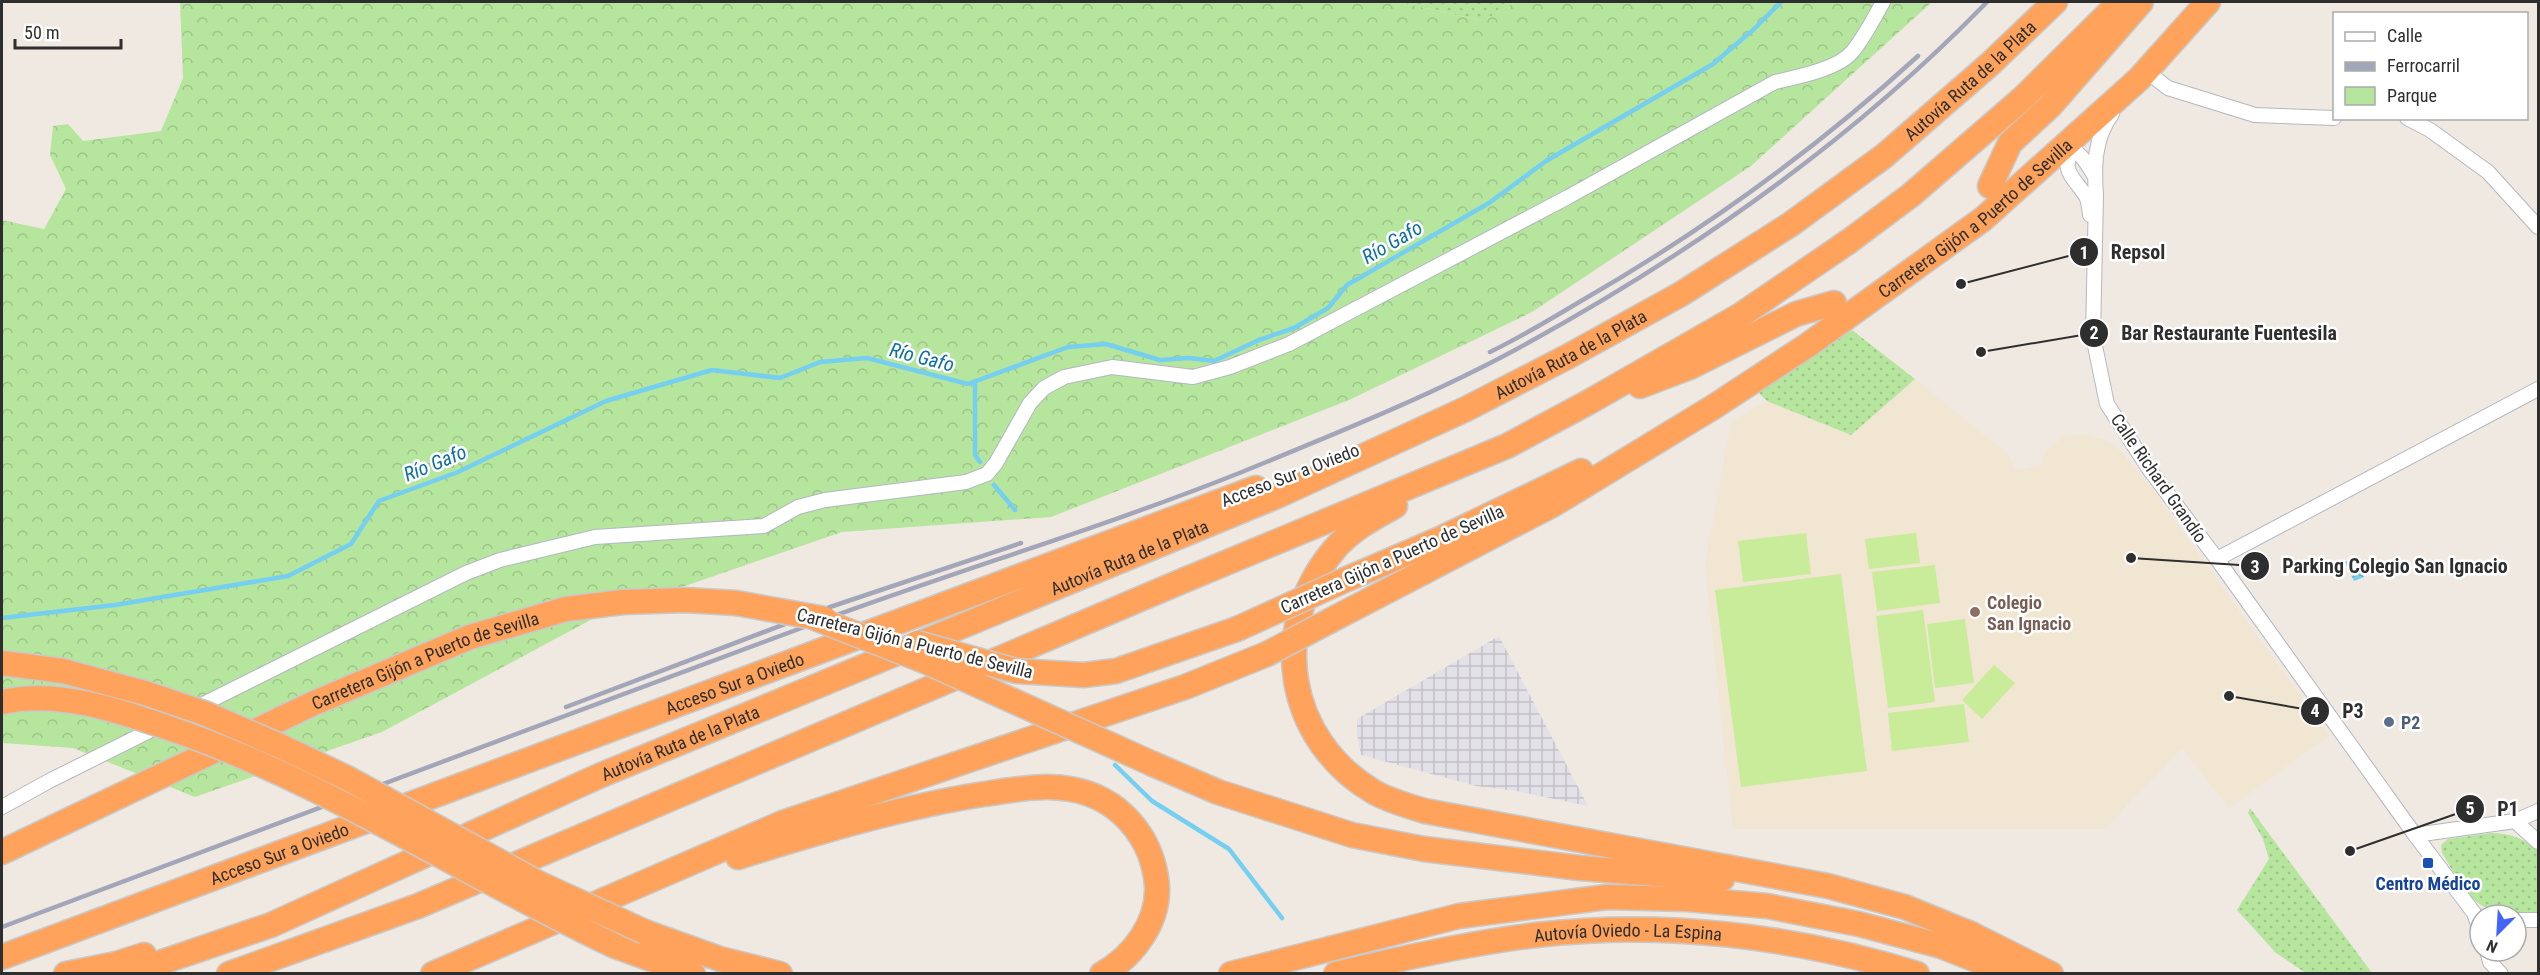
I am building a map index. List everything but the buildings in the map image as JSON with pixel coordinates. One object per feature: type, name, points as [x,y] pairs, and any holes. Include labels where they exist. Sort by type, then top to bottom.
[{"type":"highway","name":"Autovía Ruta de la Plata","points":[[127,974],[270,925],[599,776],[1277,496],[1466,409],[1681,294],[1791,224],[1884,156],[1990,64],[2055,2]]},
{"type":"highway","points":[[2051,974],[1971,934],[1905,908],[1828,886],[1425,811],[1401,804],[1374,791],[1335,760],[1316,735],[1300,698],[1293,660],[1296,622],[1305,597],[1318,572],[1334,550],[1352,532],[1384,512],[1589,402],[1741,315],[1848,242],[1911,195],[2023,98],[2120,2]]},
{"type":"highway","points":[[1990,186],[2010,143],[2050,106],[2141,2]]},
{"type":"highway","name":"Carretera Gijón a Puerto de Sevilla","points":[[433,974],[784,822],[1185,687],[1267,654],[1554,504],[1715,406],[1808,345],[1983,219],[2143,75],[2208,2]]},
{"type":"highway","points":[[1589,402],[1690,367],[1796,314],[1834,303]]},
{"type":"highway","name":"Carretera Gijón a Puerto de Sevilla","points":[[2,852],[312,704],[470,637],[566,609],[623,602],[685,600],[736,603],[869,628],[1016,671],[1084,675],[1116,671],[1237,629],[1451,534],[1715,406]]},
{"type":"highway","name":"Acceso Sur a Oviedo","points":[[2,957],[1466,409]]},
{"type":"highway","points":[[266,974],[418,906],[1191,577],[1507,446]]},
{"type":"highway","points":[[810,616],[927,662],[1218,792],[1352,836],[1424,849],[1580,868],[1719,879],[1852,902],[1971,934]]},
{"type":"highway","points":[[2,663],[63,671],[145,693],[204,713],[350,779],[540,884],[594,911],[720,959],[780,974]]},
{"type":"highway","points":[[2,702],[18,698],[43,698],[88,704],[149,721],[250,758],[322,791],[552,917],[615,946],[693,974]]},
{"type":"highway","points":[[618,894],[771,847],[911,808],[1012,790],[1046,787],[1069,789],[1089,793],[1108,802],[1134,825],[1151,854],[1156,873],[1157,891],[1154,911],[1148,928],[1121,962],[1102,974]]},
{"type":"highway","points":[[66,974],[116,964],[349,888]]},
{"type":"highway","points":[[1231,974],[1459,916],[1607,897],[1687,899],[1767,906],[1859,924],[1941,946],[2012,974]]},
{"type":"highway","points":[[229,974],[418,906]]},
{"type":"highway","name":"Autovía Oviedo - La Espina","points":[[1336,974],[1418,954],[1537,935],[1616,931],[1689,931],[1775,940],[1820,948],[1917,974]]},
{"type":"highway","points":[[2,970],[15,974]]},
{"type":"street","points":[[2,807],[51,780],[445,584],[500,560],[595,537],[764,526],[798,507],[825,500],[966,482],[987,474],[1030,403],[1044,388],[1064,377],[1112,367],[1193,377],[1230,367],[1289,344],[1568,197],[1775,82],[1807,74],[1836,63],[1852,53],[1883,2]]},
{"type":"street","points":[[2143,75],[2168,88],[2255,115],[2333,118]]},
{"type":"street","name":"Calle Richard Grandío","points":[[2143,75],[2103,126],[2098,143],[2094,175],[2093,336],[2107,404],[2149,469],[2217,559],[2415,835],[2469,903]]},
{"type":"street","points":[[2411,120],[2430,130],[2488,172],[2538,227]]},
{"type":"street","points":[[2023,182],[2047,172],[2069,174],[2067,167],[2074,139]]},
{"type":"street","points":[[2074,139],[2094,175]]},
{"type":"street","name":"Calle Richard Grandío","points":[[2069,174],[2087,199],[2094,235]]},
{"type":"street","points":[[2217,559],[2538,389]]},
{"type":"street","points":[[2415,835],[2515,821],[2538,811]]},
{"type":"street","points":[[2515,821],[2538,842]]},
{"type":"shaded area","name":"Colegio San Ignacio","points":[[1915,379],[2009,455],[2015,470],[2042,465],[2044,455],[2053,444],[2064,437],[2082,434],[2106,440],[2122,452],[2153,490],[2329,736],[2229,808],[2182,748],[2105,829],[1733,829],[1705,565],[1731,422],[1767,401],[1851,435]]},
{"type":"shaded area","points":[[1499,636],[1588,806],[1516,791],[1476,786],[1361,755],[1357,719]]},
{"type":"green space","points":[[180,2],[1399,2],[1483,21],[1516,2],[1932,2],[1751,166],[1532,312],[1349,400],[1051,517],[842,532],[598,616],[382,732],[195,797],[73,748],[2,743],[2,220],[44,229],[66,189],[50,155],[53,126],[68,124],[83,141],[161,131],[183,78]]},
{"type":"green space","points":[[1399,2],[1516,2],[1483,21]]},
{"type":"green space","points":[[1852,330],[1915,379],[1851,435],[1767,401],[1758,392]]},
{"type":"green space","points":[[1806,533],[1811,574],[1743,582],[1738,541]]},
{"type":"green space","points":[[1916,533],[1920,563],[1869,569],[1865,539]]},
{"type":"green space","points":[[1935,565],[1940,603],[1877,611],[1872,572]]},
{"type":"green space","points":[[1841,574],[1867,771],[1741,787],[1715,590]]},
{"type":"green space","points":[[1923,610],[1935,702],[1888,708],[1876,616]]},
{"type":"green space","points":[[1965,619],[1974,683],[1935,688],[1927,624]]},
{"type":"green space","points":[[1994,665],[2015,683],[1982,719],[1962,700]]},
{"type":"green space","points":[[1964,704],[1969,742],[1892,751],[1888,713]]},
{"type":"green space","points":[[2250,808],[2372,973],[2306,973],[2276,953],[2237,910],[2269,859],[2263,839],[2248,813]]},
{"type":"green space","points":[[2491,833],[2505,834],[2528,843],[2538,851],[2538,912],[2528,913],[2528,903],[2479,903],[2475,900],[2462,886],[2442,853],[2441,845],[2448,839]]},
{"type":"water","points":[[2355,557],[2364,577],[2354,581],[2345,562]]},
{"type":"waterway","name":"Río Gafo","points":[[2,618],[115,605],[288,576],[351,544],[379,501],[458,472],[606,401],[712,370],[780,378],[820,362],[867,358],[968,384],[1068,347],[1106,344],[1160,360],[1189,358],[1214,361],[1259,340],[1294,328],[1328,308],[1347,285],[1489,203],[1546,161],[1713,64],[1753,30],[1781,2]]},
{"type":"waterway","points":[[975,381],[975,455],[980,462]]},
{"type":"waterway","points":[[994,485],[1015,510]]},
{"type":"waterway","points":[[1115,765],[1152,801],[1229,849],[1282,918]]},
{"type":"railway","points":[[2,927],[823,620],[1190,492],[1415,399],[1483,367],[1579,314],[1704,236],[1764,194],[1880,103],[1987,2]]},
{"type":"railway","points":[[1490,352],[1626,275],[1713,218],[1798,157],[1918,56]]},
{"type":"railway","points":[[566,707],[830,607],[1021,543]]},
{"type":"place","name":"Repsol","points":[[1961,284]]},
{"type":"place","name":"Bar Restaurante Fuentesila","points":[[1981,352]]},
{"type":"place","name":"Parking Colegio San Ignacio","points":[[2131,558]]},
{"type":"place","name":"Colegio San Ignacio","points":[[1975,612]]},
{"type":"place","name":"P3","points":[[2229,696]]},
{"type":"place","name":"P2","points":[[2389,722]]},
{"type":"place","name":"P1","points":[[2350,851]]},
{"type":"place","name":"Centro Médico","points":[[2428,863]]}]
